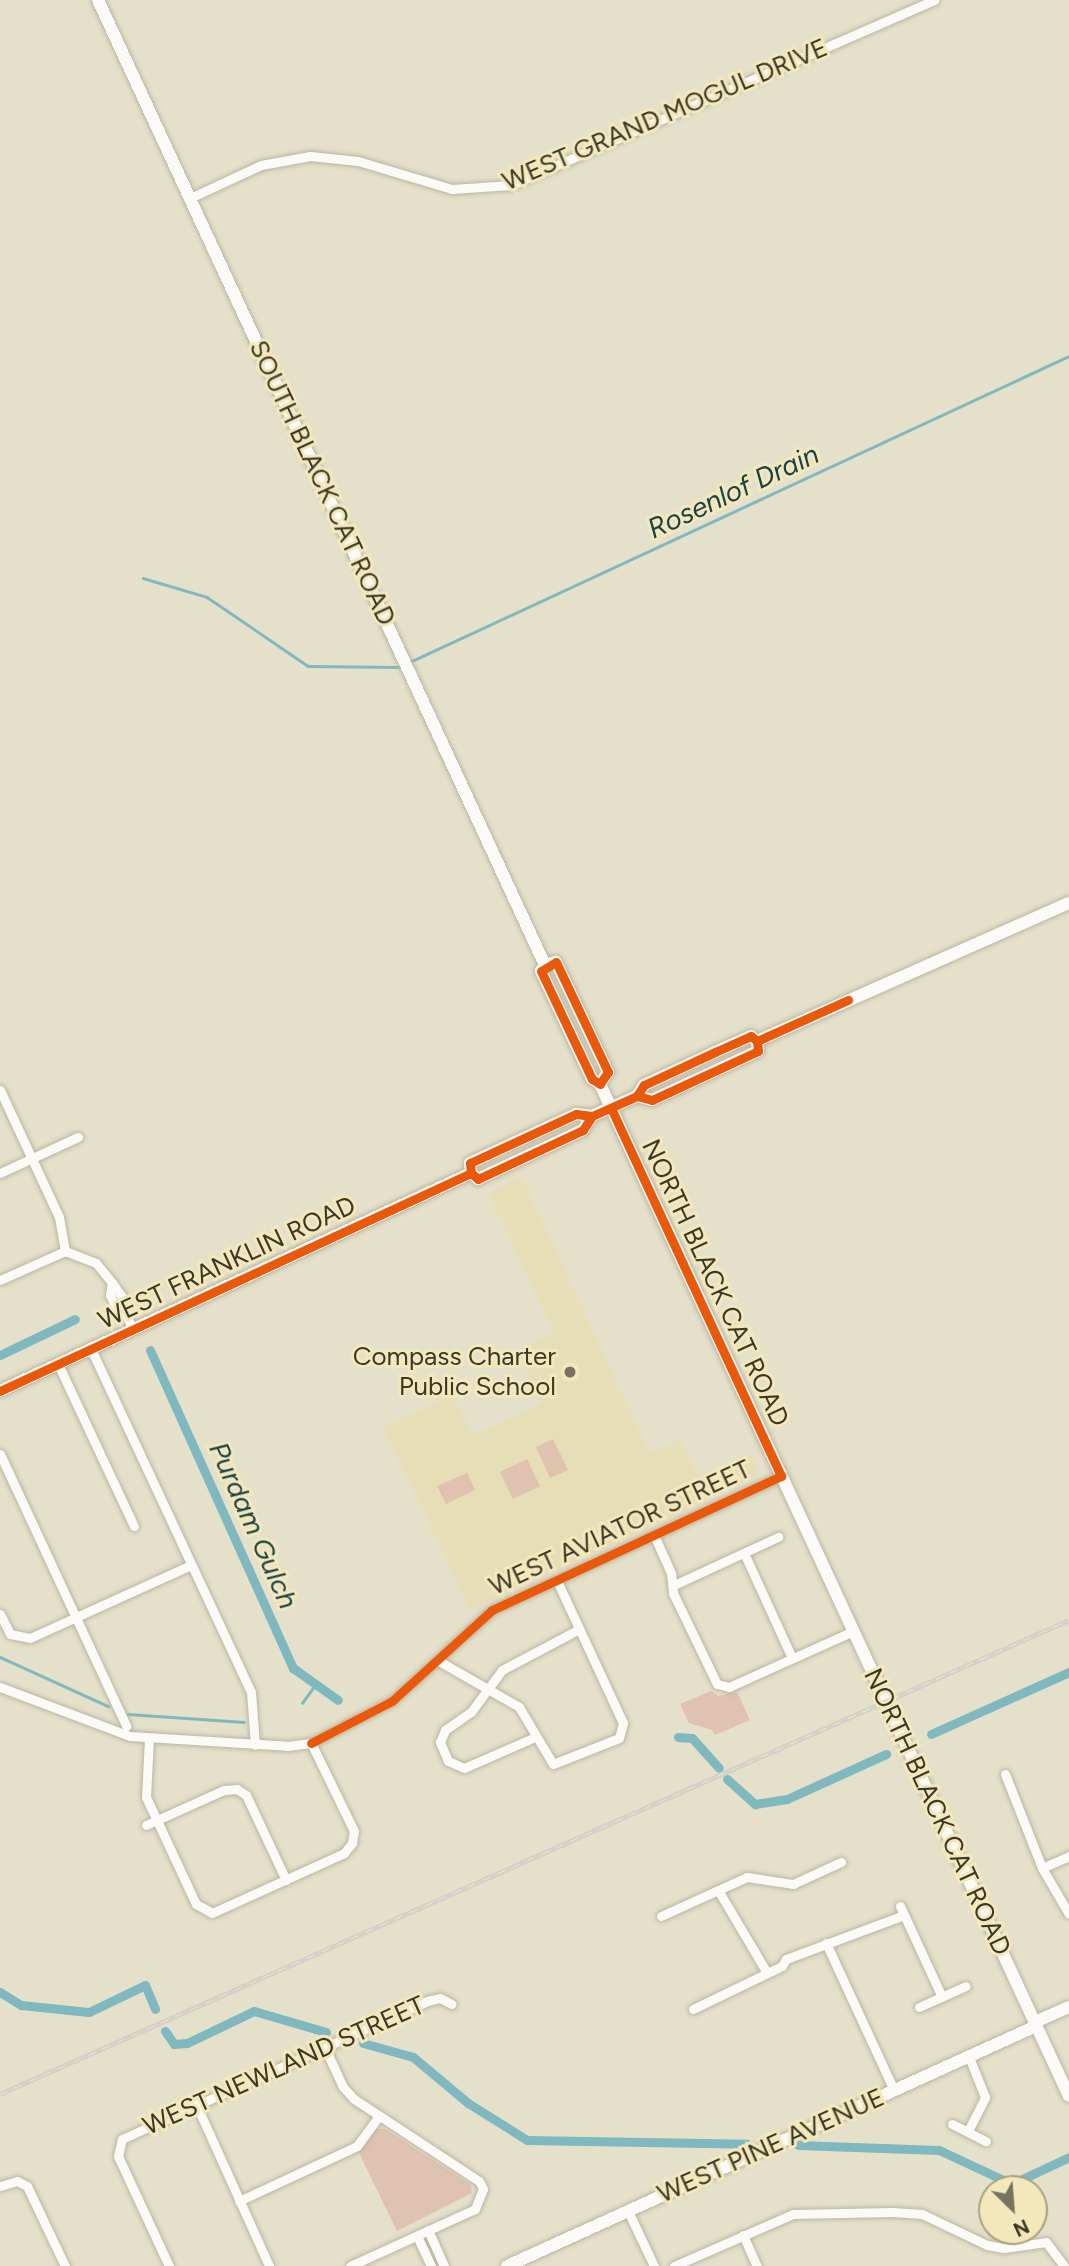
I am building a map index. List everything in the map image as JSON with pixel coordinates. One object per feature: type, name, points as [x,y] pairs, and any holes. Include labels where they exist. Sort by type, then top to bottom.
[{"type":"main road","name":"SOUTH BLACK CAT ROAD","points":[[98,0],[545,965]]},
{"type":"main road","name":"WEST FRANKLIN ROAD","points":[[0,1391],[471,1173],[478,1179],[560,1141],[583,1130],[592,1116],[637,1096],[652,1100],[758,1051],[757,1041],[1069,903]]},
{"type":"main road","name":"SOUTH BLACK CAT ROAD","points":[[600,1084],[608,1072],[592,1037],[556,962],[545,965],[541,971],[592,1079],[600,1084],[611,1108]]},
{"type":"main road","name":"NORTH BLACK CAT ROAD","points":[[611,1108],[1069,2096]]},
{"type":"main road","name":"WEST PINE AVENUE","points":[[507,2266],[969,2057],[1069,2007]]},
{"type":"street","name":"WEST GRAND MOGUL DRIVE","points":[[190,198],[261,165],[310,156],[358,161],[452,189],[511,185],[934,0]]},
{"type":"street","points":[[0,1090],[59,1217],[65,1251]]},
{"type":"street","points":[[0,1173],[79,1137]]},
{"type":"street","points":[[0,1280],[65,1251],[96,1263],[128,1306],[124,1310],[133,1330]]},
{"type":"street","points":[[91,1349],[251,1692],[255,1745]]},
{"type":"street","points":[[58,1364],[134,1526]]},
{"type":"street","points":[[0,1454],[126,1726]]},
{"type":"street","name":"WEST AVIATOR STREET","points":[[311,1743],[392,1701],[492,1610],[781,1476]]},
{"type":"street","points":[[654,1535],[674,1585],[673,1593],[714,1681],[721,1686],[729,1687],[853,1631]]},
{"type":"street","points":[[674,1585],[778,1537]]},
{"type":"street","points":[[744,1553],[792,1658]]},
{"type":"street","points":[[0,1614],[15,1637],[30,1638],[191,1565]]},
{"type":"street","points":[[438,1660],[519,1707],[552,1764],[563,1764],[623,1733],[623,1723],[557,1581]]},
{"type":"street","points":[[535,1737],[468,1767],[454,1766],[447,1759],[440,1739],[444,1730],[471,1712],[486,1687],[512,1662],[579,1629]]},
{"type":"street","points":[[0,1687],[112,1731],[149,1738],[255,1745],[311,1743],[354,1831],[352,1843],[344,1853],[286,1881],[219,1912],[206,1913],[196,1904],[157,1820],[145,1787],[149,1738]]},
{"type":"street","points":[[1005,1773],[1042,1868],[1069,1914]]},
{"type":"street","points":[[146,1825],[224,1790],[237,1789],[246,1795],[286,1881]]},
{"type":"street","points":[[1042,1868],[1069,1856]]},
{"type":"street","points":[[661,1916],[747,1877],[793,1884],[841,1862]]},
{"type":"street","points":[[718,1890],[767,1973]]},
{"type":"street","points":[[693,2008],[767,1973],[786,1959],[902,1911],[942,1997]]},
{"type":"street","points":[[826,1943],[894,2090]]},
{"type":"street","points":[[919,2007],[966,1986]]},
{"type":"street","name":"WEST NEWLAND STREET","points":[[169,2266],[118,2156],[118,2144],[126,2135],[427,2001],[440,1998],[452,2004]]},
{"type":"street","points":[[325,2048],[347,2093],[479,2181],[483,2195],[475,2209],[350,2266]]},
{"type":"street","points":[[969,2057],[985,2096],[969,2129]]},
{"type":"street","points":[[196,2104],[269,2266]]},
{"type":"street","points":[[239,2201],[349,2151],[365,2138],[379,2116]]},
{"type":"street","points":[[951,2124],[969,2129],[986,2141]]},
{"type":"street","points":[[0,2186],[23,2183],[65,2266]]},
{"type":"street","points":[[628,2211],[654,2266]]},
{"type":"street","points":[[674,2266],[743,2235],[804,2212],[892,2211],[922,2214],[987,2245],[1004,2248],[1046,2242],[1064,2266]]},
{"type":"street","points":[[428,2230],[444,2266]]},
{"type":"street","points":[[743,2235],[757,2266]]},
{"type":"street","points":[[417,2236],[431,2266]]},
{"type":"shaded area","name":"Compass Charter Public School","points":[[522,1177],[650,1453],[681,1439],[700,1479],[751,1455],[757,1467],[756,1475],[691,1508],[470,1610],[383,1427],[453,1394],[472,1435],[542,1403],[517,1350],[554,1333],[488,1193]]},
{"type":"shaded area","points":[[553,1439],[568,1470],[550,1478],[536,1447]]},
{"type":"shaded area","points":[[527,1459],[540,1486],[513,1499],[500,1472]]},
{"type":"shaded area","points":[[467,1473],[475,1490],[446,1504],[437,1486]]},
{"type":"shaded area","points":[[711,1691],[718,1696],[737,1692],[750,1720],[715,1735],[712,1730],[689,1723],[680,1704]]},
{"type":"shaded area","points":[[377,2129],[385,2129],[471,2185],[472,2193],[397,2231],[358,2151]]},
{"type":"waterway","name":"Rosenlof Drain","points":[[412,661],[1069,356]]},
{"type":"waterway","name":"Rosenlof Drain","points":[[143,578],[207,597],[308,666],[399,667]]},
{"type":"waterway","name":"Purdam Gulch","points":[[0,1355],[75,1319]]},
{"type":"waterway","name":"Purdam Gulch","points":[[150,1350],[293,1668],[338,1700]]},
{"type":"waterway","points":[[0,1657],[108,1706]]},
{"type":"waterway","points":[[931,1734],[1069,1672]]},
{"type":"waterway","points":[[302,1703],[316,1684]]},
{"type":"waterway","points":[[128,1714],[244,1722]]},
{"type":"waterway","name":"Purdam Gulch","points":[[678,1737],[692,1738],[719,1768]]},
{"type":"waterway","name":"Purdam Gulch","points":[[727,1779],[755,1804],[787,1799],[886,1754]]},
{"type":"waterway","points":[[0,1992],[21,2005],[89,2012],[145,1985],[155,2009]]},
{"type":"waterway","points":[[165,2031],[174,2044],[187,2043],[254,2011],[326,2032]]},
{"type":"waterway","points":[[363,2043],[413,2057],[468,2103],[527,2140],[747,2144]]},
{"type":"waterway","points":[[798,2145],[939,2150],[1012,2184],[1069,2157]]},
{"type":"railway","points":[[0,2094],[1069,1620]]},
{"type":"cycle path","points":[[556,962],[608,1072],[600,1084],[592,1079],[541,971],[556,962]]},
{"type":"cycle path","points":[[757,1041],[848,1000]]},
{"type":"cycle path","points":[[592,1116],[637,1096],[644,1085],[715,1052],[751,1036],[757,1041],[758,1051],[652,1100],[637,1096]]},
{"type":"cycle path","points":[[311,1743],[392,1701],[492,1610],[781,1476],[611,1108]]},
{"type":"cycle path","points":[[576,1114],[592,1116],[583,1130],[478,1179],[471,1173],[470,1163],[576,1114]]},
{"type":"cycle path","points":[[0,1391],[471,1173]]},
{"type":"place","name":"Compass Charter Public School","points":[[570,1372]]}]
